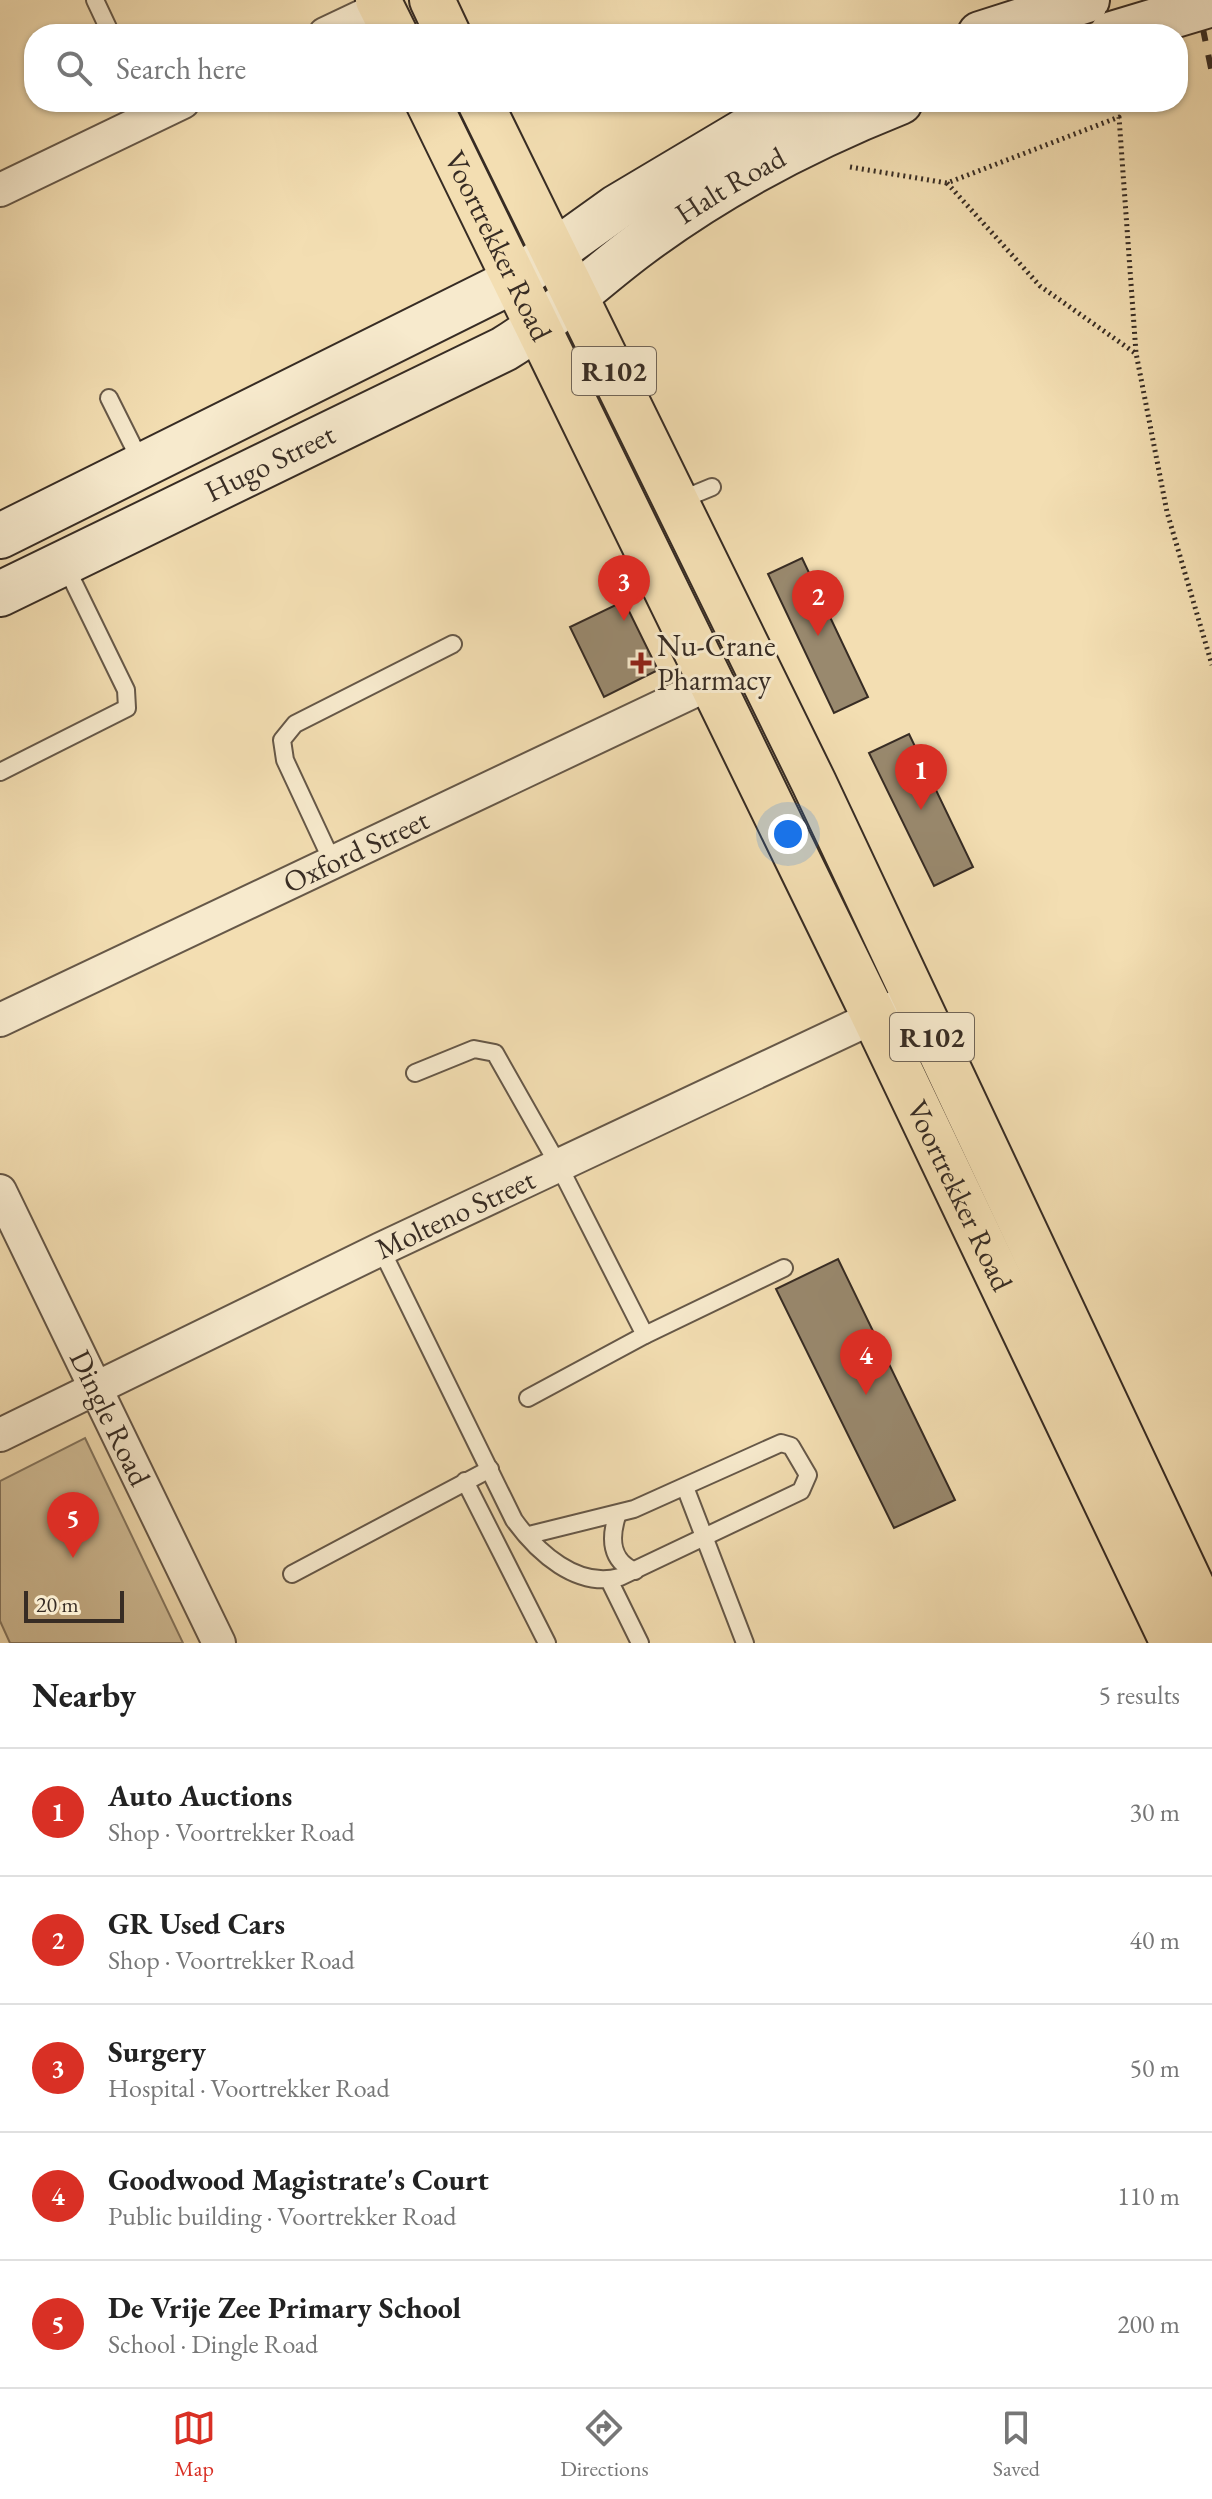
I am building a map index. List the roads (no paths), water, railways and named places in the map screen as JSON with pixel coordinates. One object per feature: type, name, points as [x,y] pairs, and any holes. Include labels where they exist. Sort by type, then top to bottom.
[{"type":"main road","points":[[432,0],[443,24]]},
{"type":"main road","name":"Voortrekker Road","points":[[433,112],[713,682],[1173,1643]]},
{"type":"main road","name":"Voortrekker Road","points":[[485,112],[578,297],[695,494],[914,998],[1212,1629]]},
{"type":"main road","points":[[937,1152],[977,1134]]},
{"type":"street","points":[[1011,24],[1087,0]]},
{"type":"street","points":[[1145,24],[1212,4]]},
{"type":"street","points":[[355,24],[385,14]]},
{"type":"street","points":[[0,190],[144,112]]},
{"type":"street","name":"Halt Road","points":[[515,280],[554,250],[743,132],[783,112]]},
{"type":"street","name":"Halt Road","points":[[539,327],[639,244],[737,180],[786,152],[877,112]]},
{"type":"street","name":"Hugo Street","points":[[0,536],[515,280]]},
{"type":"street","name":"Hugo Street","points":[[0,594],[504,349],[539,327]]},
{"type":"street","name":"Oxford Street","points":[[0,1020],[713,682]]},
{"type":"street","name":"Molteno Street","points":[[0,1435],[381,1249],[914,998]]},
{"type":"street","name":"Dingle Road","points":[[0,1191],[219,1643]]},
{"type":"lane","points":[[95,0],[106,24]]},
{"type":"lane","points":[[109,398],[143,465]]},
{"type":"lane","points":[[0,772],[127,708],[126,690],[65,564]]},
{"type":"lane","points":[[333,863],[285,760],[282,740],[295,724],[453,644]]},
{"type":"lane","points":[[415,1073],[474,1049],[495,1053],[559,1166],[645,1335]]},
{"type":"lane","points":[[381,1249],[514,1520],[558,1565],[587,1578],[609,1580],[635,1571],[801,1491],[808,1481],[806,1470],[791,1446],[781,1443],[617,1516],[529,1535]]},
{"type":"lane","points":[[528,1398],[645,1335],[784,1268]]},
{"type":"lane","points":[[292,1574],[490,1469]]},
{"type":"lane","points":[[465,1481],[547,1643]]},
{"type":"lane","points":[[685,1487],[745,1643]]},
{"type":"lane","points":[[617,1516],[612,1531],[614,1549],[622,1564],[635,1571]]},
{"type":"lane","points":[[609,1580],[640,1643]]},
{"type":"railway","points":[[1197,0],[1212,73]]},
{"type":"place","name":"Surgery","points":[[624,621]]},
{"type":"place","name":"GR Used Cars","points":[[818,636]]},
{"type":"place","name":"Nu-Crane Pharmacy","points":[[641,663]]},
{"type":"place","name":"Auto Auctions","points":[[921,810]]},
{"type":"place","name":"Goodwood Magistrate's Court","points":[[866,1395]]},
{"type":"place","name":"De Vrije Zee Primary School","points":[[73,1558]]}]
